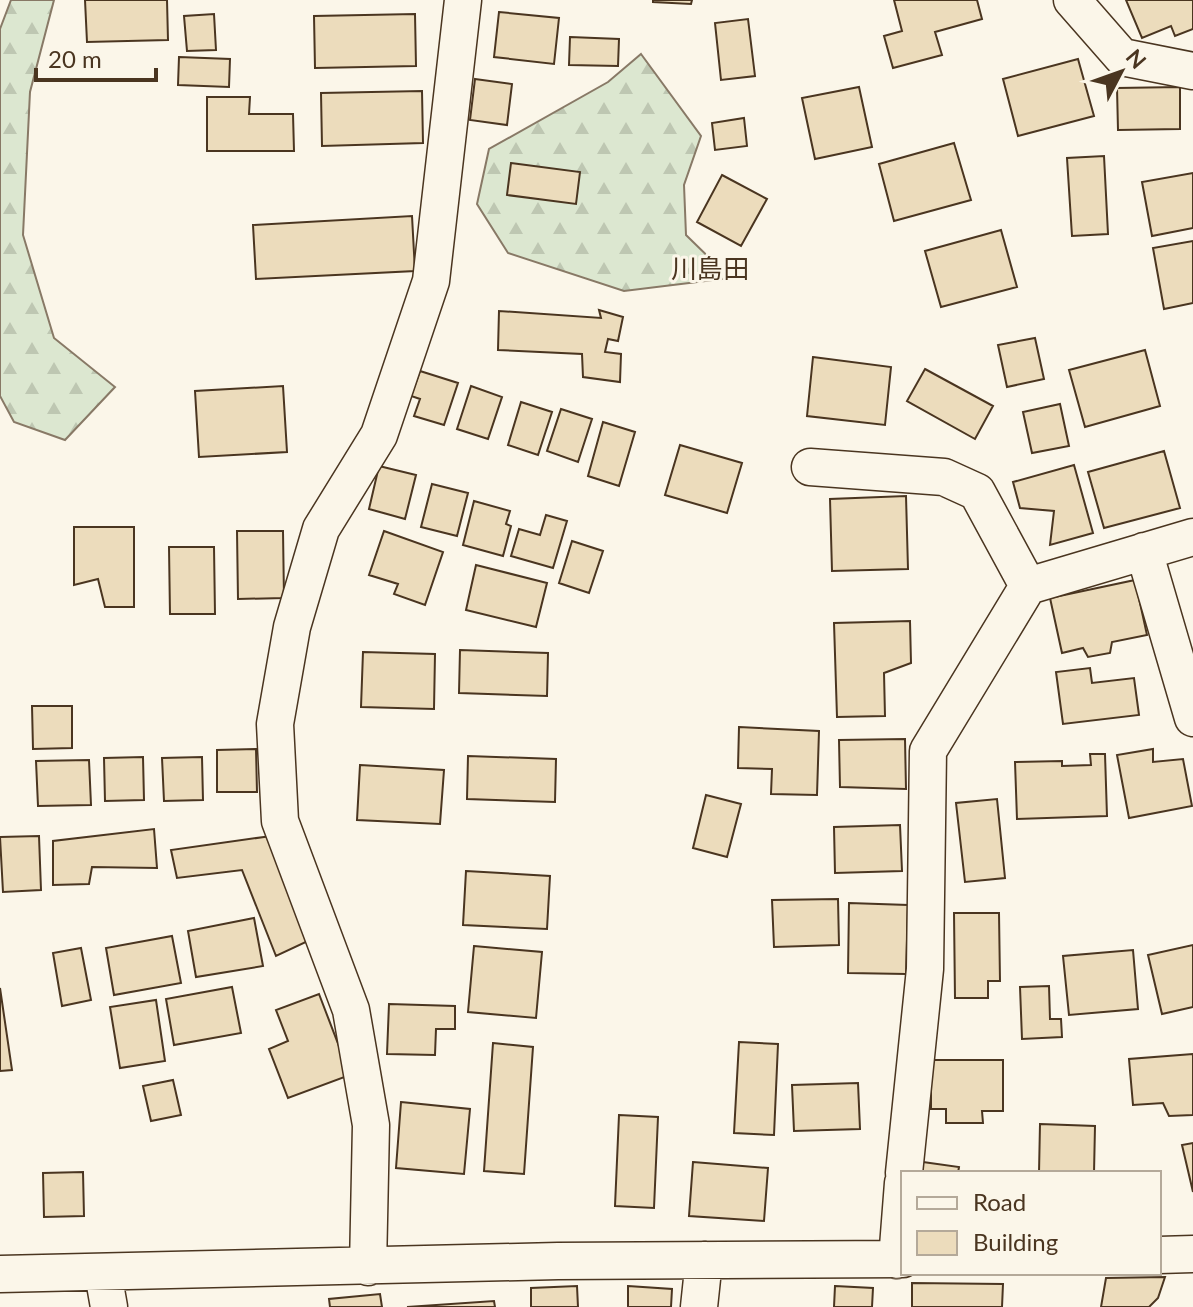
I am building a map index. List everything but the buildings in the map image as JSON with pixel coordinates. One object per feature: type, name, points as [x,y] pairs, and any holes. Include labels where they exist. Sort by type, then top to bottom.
[{"type":"street","points":[[368,1267],[371,1125],[351,1010],[280,821],[275,724],[292,627],[321,529],[379,435],[431,281],[463,0]]},
{"type":"street","points":[[1072,0],[1122,57],[1193,71]]},
{"type":"street","points":[[810,467],[944,477],[977,492],[1028,586]]},
{"type":"street","points":[[904,1171],[925,969],[928,751],[1028,586],[1193,537]]},
{"type":"street","points":[[1144,551],[1193,718]]},
{"type":"street","points":[[0,1274],[106,1290],[368,1267],[704,1260],[900,1260],[901,1234]]},
{"type":"street","points":[[1161,1255],[1193,1254]]},
{"type":"street","points":[[699,1307],[704,1260]]},
{"type":"green space","points":[[11,0],[54,0],[30,92],[23,235],[54,338],[115,387],[65,440],[14,422],[0,396],[0,29]]},
{"type":"green space","points":[[641,54],[701,136],[684,185],[686,235],[730,278],[624,291],[508,253],[477,204],[489,149],[608,82]]},
{"type":"district","name":"川島田","points":[[710,269]]}]
